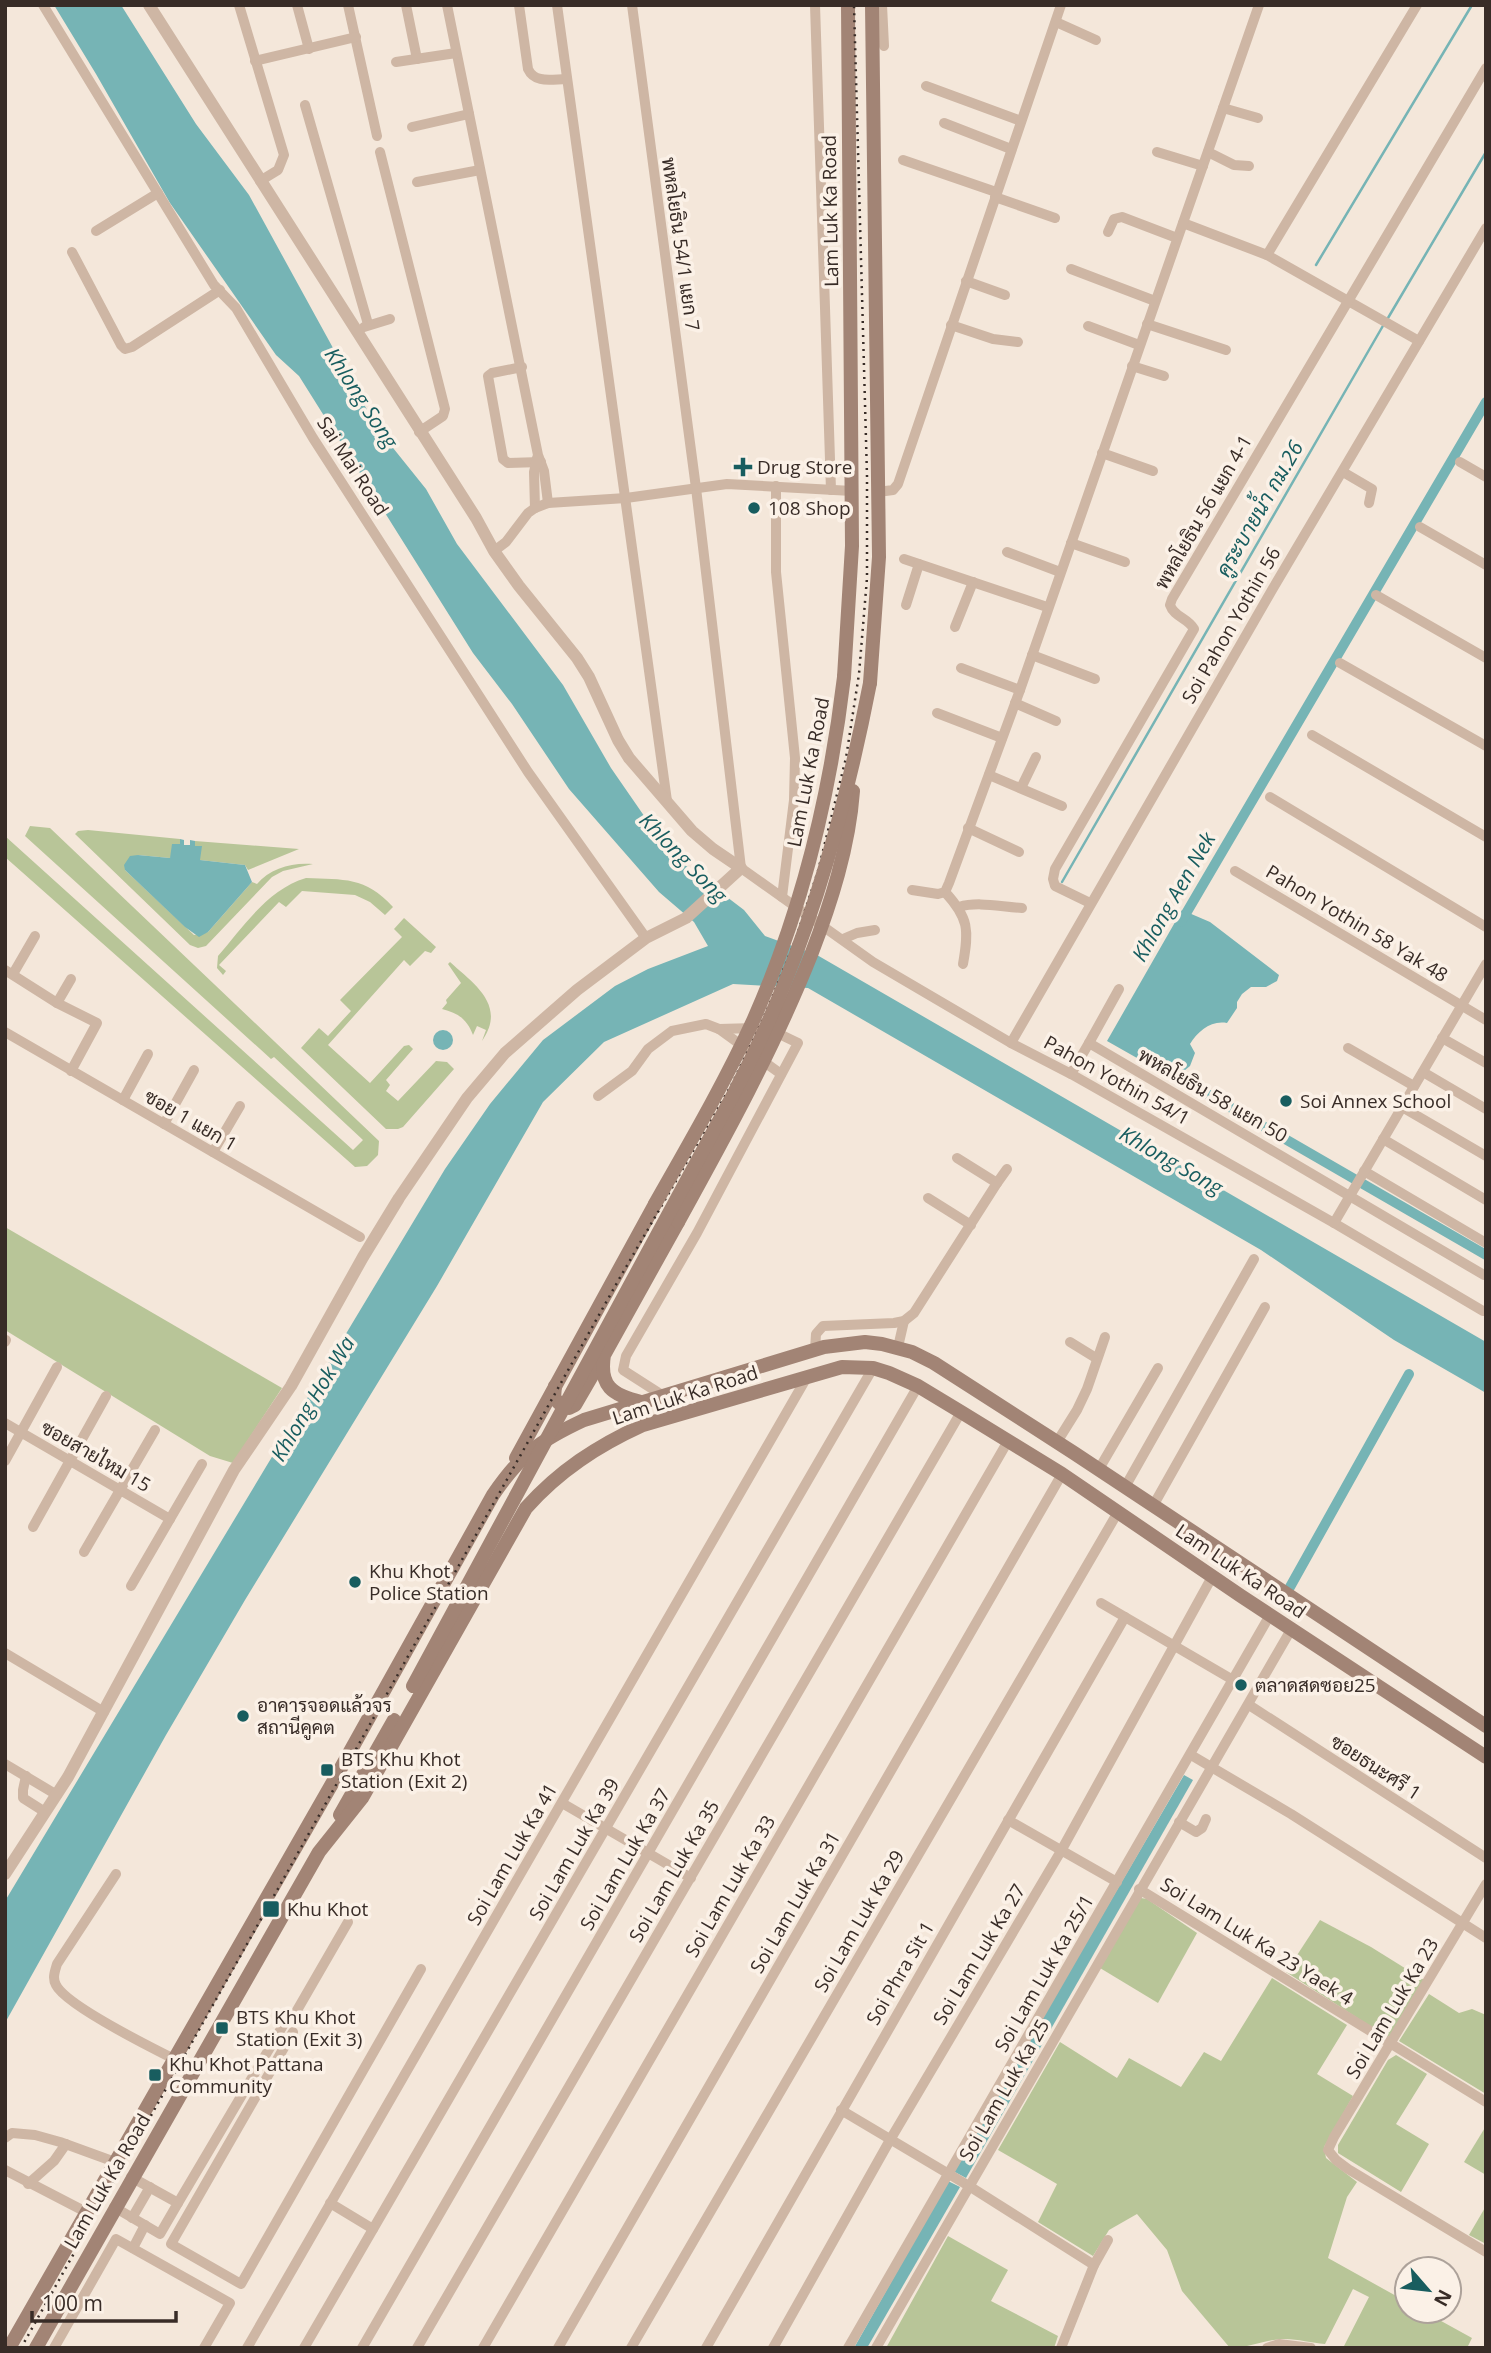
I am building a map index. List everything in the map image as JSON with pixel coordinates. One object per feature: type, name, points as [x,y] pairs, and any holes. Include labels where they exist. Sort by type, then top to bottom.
[{"type":"main road","name":"Lam Luk Ka Road","points":[[507,1475],[733,1061],[781,952],[818,830],[833,758],[844,677],[851,587],[848,5]]},
{"type":"main road","name":"Lam Luk Ka Road","points":[[36,2348],[413,1686],[748,1066],[785,986],[806,931],[855,758],[870,682],[879,557],[872,5]]},
{"type":"main road","points":[[555,1386],[554,1398],[559,1404],[569,1408],[575,1405],[678,1222],[788,1012],[828,909],[850,820],[855,758]]},
{"type":"main road","name":"Lam Luk Ka Road","points":[[9,2348],[337,1775],[493,1494],[521,1458],[550,1436],[584,1420],[815,1350],[865,1342],[912,1352],[934,1363],[1099,1469],[1486,1726]]},
{"type":"main road","points":[[604,1355],[602,1374],[611,1389],[626,1398],[641,1402]]},
{"type":"main road","name":"Lam Luk Ka Road","points":[[319,1852],[362,1798],[512,1529],[526,1508],[555,1477],[590,1452],[643,1425],[842,1367],[873,1368],[918,1386],[961,1412],[1062,1474],[1212,1577],[1486,1757]]},
{"type":"street","name":"Sai Mai Road","points":[[43,5],[158,193],[220,290],[236,308],[313,438],[528,772],[646,938]]},
{"type":"street","points":[[5,1874],[57,1795],[234,1470],[291,1386],[399,1198],[480,1080],[515,1044],[585,983],[646,938],[686,918],[741,868],[692,831],[623,749],[589,677],[577,658],[494,551],[476,518],[149,5]]},
{"type":"street","points":[[239,5],[284,155],[278,170],[261,181]]},
{"type":"street","points":[[297,5],[309,49]]},
{"type":"street","points":[[348,5],[377,136]]},
{"type":"street","points":[[406,5],[418,59]]},
{"type":"street","points":[[447,5],[522,367],[538,460],[544,471],[548,503]]},
{"type":"street","points":[[519,5],[528,69],[532,76],[539,80],[567,79]]},
{"type":"street","points":[[556,5],[667,801]]},
{"type":"street","name":"พหลโยธิน 54/1 แยก 7","points":[[632,5],[696,488],[741,868]]},
{"type":"street","points":[[815,5],[831,490]]},
{"type":"street","points":[[882,5],[884,46]]},
{"type":"street","points":[[878,492],[892,490],[898,484],[1061,5]]},
{"type":"street","points":[[912,890],[938,894],[945,891],[1020,690],[1259,5]]},
{"type":"street","points":[[1267,255],[1417,5]]},
{"type":"street","points":[[1056,22],[1096,40]]},
{"type":"street","points":[[255,61],[356,37]]},
{"type":"street","points":[[396,62],[456,53]]},
{"type":"street","points":[[1349,300],[1486,68]]},
{"type":"street","points":[[926,86],[1020,121]]},
{"type":"street","points":[[305,104],[368,324]]},
{"type":"street","points":[[1223,108],[1258,118]]},
{"type":"street","points":[[412,127],[469,114]]},
{"type":"street","points":[[944,123],[1011,149]]},
{"type":"street","points":[[380,152],[444,409],[443,416],[419,432]]},
{"type":"street","points":[[1157,152],[1203,166]]},
{"type":"street","points":[[1208,152],[1234,165],[1249,166]]},
{"type":"street","points":[[903,160],[1055,218]]},
{"type":"street","points":[[417,182],[480,170]]},
{"type":"street","points":[[96,231],[158,193]]},
{"type":"street","points":[[1108,232],[1114,219],[1122,217],[1177,237]]},
{"type":"street","points":[[1183,223],[1267,255],[1419,341]]},
{"type":"street","name":"Soi Pahon Yothin 56","points":[[1011,1043],[1272,590],[1486,228]]},
{"type":"street","points":[[72,252],[125,349],[220,290]]},
{"type":"street","points":[[1071,269],[1155,301]]},
{"type":"street","points":[[966,281],[1005,295]]},
{"type":"street","name":"พหลโยธิน 56 แยก 4-1","points":[[1090,903],[1055,886],[1055,869],[1194,629],[1191,623],[1172,611],[1172,599],[1349,300]]},
{"type":"street","points":[[355,332],[368,324],[390,319]]},
{"type":"street","points":[[1147,324],[1226,350]]},
{"type":"street","points":[[951,325],[993,339],[1018,342]]},
{"type":"street","points":[[1088,326],[1139,345]]},
{"type":"street","points":[[1132,366],[1164,376]]},
{"type":"street","points":[[522,367],[492,373],[488,379],[503,459],[508,463],[538,460]]},
{"type":"street","points":[[1102,453],[1153,471]]},
{"type":"street","points":[[534,508],[534,472],[538,460]]},
{"type":"street","points":[[1460,462],[1486,477]]},
{"type":"street","points":[[1343,472],[1372,489],[1369,503]]},
{"type":"street","points":[[494,551],[506,542],[534,508],[548,503],[626,498],[727,484],[852,491]]},
{"type":"street","points":[[776,486],[776,572],[795,758],[794,800],[782,897]]},
{"type":"street","points":[[1420,527],[1486,565]]},
{"type":"street","points":[[1071,543],[1125,562]]},
{"type":"street","points":[[1007,552],[1060,572]]},
{"type":"street","points":[[904,559],[1047,607]]},
{"type":"street","points":[[906,605],[919,564]]},
{"type":"street","points":[[955,626],[973,582]]},
{"type":"street","points":[[1376,595],[1486,658]]},
{"type":"street","points":[[1032,655],[1095,679]]},
{"type":"street","points":[[1340,663],[1486,746]]},
{"type":"street","points":[[961,668],[1020,690]]},
{"type":"street","points":[[1015,703],[1056,721]]},
{"type":"street","points":[[937,713],[1002,738]]},
{"type":"street","points":[[1312,735],[1486,837]]},
{"type":"street","points":[[1021,788],[1036,757]]},
{"type":"street","points":[[989,775],[1062,806]]},
{"type":"street","points":[[1269,797],[1486,927]]},
{"type":"street","points":[[968,828],[1019,852]]},
{"type":"street","name":"Pahon Yothin 54/1","points":[[741,868],[873,962],[1011,1043],[1071,1074],[1334,1223],[1483,1311]]},
{"type":"street","name":"Pahon Yothin 58 Yak 48","points":[[1235,871],[1486,1020]]},
{"type":"street","points":[[945,891],[960,907],[968,937],[962,964]]},
{"type":"street","points":[[960,907],[979,904],[1022,908]]},
{"type":"street","points":[[843,939],[875,930]]},
{"type":"street","points":[[35,936],[9,972],[57,1003],[97,1023],[71,1071]]},
{"type":"street","points":[[1334,1223],[1484,971]]},
{"type":"street","points":[[57,1003],[71,979]]},
{"type":"street","points":[[1071,1074],[1119,989]]},
{"type":"street","points":[[598,1096],[632,1071],[648,1049],[672,1031],[706,1024],[719,1029],[780,1074]]},
{"type":"street","points":[[662,1395],[623,1370],[626,1356],[697,1233],[798,1043],[769,1029],[719,1029]]},
{"type":"street","name":"ซอย 1 แยก 1","points":[[5,1032],[360,1237]]},
{"type":"street","points":[[1442,1038],[1486,1063]]},
{"type":"street","name":"พหลโยธิน 58 แยก 50","points":[[1089,1043],[1358,1183]]},
{"type":"street","points":[[1348,1048],[1414,1086]]},
{"type":"street","points":[[123,1100],[149,1054]]},
{"type":"street","points":[[164,1124],[194,1070]]},
{"type":"street","points":[[1423,1072],[1486,1109]]},
{"type":"street","points":[[213,1152],[240,1105]]},
{"type":"street","points":[[1402,1107],[1486,1156]]},
{"type":"street","points":[[1383,1139],[1486,1200]]},
{"type":"street","points":[[957,1158],[997,1183]]},
{"type":"street","points":[[815,1350],[816,1334],[824,1326],[894,1323],[904,1321],[914,1313],[1007,1169]]},
{"type":"street","points":[[1358,1183],[1486,1243]]},
{"type":"street","points":[[1358,1183],[1484,1275]]},
{"type":"street","points":[[928,1198],[971,1225]]},
{"type":"street","points":[[1125,1487],[1254,1259]]},
{"type":"street","points":[[1153,1506],[1265,1307]]},
{"type":"street","points":[[898,1348],[904,1321]]},
{"type":"street","points":[[1057,1442],[1087,1389],[1105,1337]]},
{"type":"street","points":[[1070,1342],[1096,1358]]},
{"type":"street","points":[[5,1461],[57,1367]]},
{"type":"street","name":"Soi Lam Luk Ka 39","points":[[304,2348],[873,1368]]},
{"type":"street","points":[[1099,1469],[1157,1368]]},
{"type":"street","name":"Soi Lam Luk Ka 41","points":[[247,2348],[807,1377]]},
{"type":"street","name":"Soi Lam Luk Ka 37","points":[[362,2348],[918,1386]]},
{"type":"street","points":[[33,1527],[106,1396]]},
{"type":"street","name":"Soi Lam Luk Ka 35","points":[[417,2348],[961,1412]]},
{"type":"street","name":"ซอยสายไหม 15","points":[[5,1423],[170,1519]]},
{"type":"street","points":[[85,1552],[155,1430]]},
{"type":"street","name":"Soi Lam Luk Ka 33","points":[[482,2348],[1008,1441]]},
{"type":"street","points":[[131,1586],[202,1464]]},
{"type":"street","name":"Soi Lam Luk Ka 31","points":[[558,2348],[1062,1474]]},
{"type":"street","name":"Soi Lam Luk Ka 29","points":[[631,2348],[1118,1512]]},
{"type":"street","name":"Soi Lam Luk Ka 27","points":[[773,2348],[890,2140],[1061,1851],[1212,1577]]},
{"type":"street","points":[[1101,1603],[1233,1680]]},
{"type":"street","name":"Soi Lam Luk Ka 25/1","points":[[848,2348],[1270,1615]]},
{"type":"street","name":"Soi Phra Sit 1","points":[[706,2348],[1125,1617]]},
{"type":"street","name":"Soi Lam Luk Ka 25","points":[[876,2348],[967,2184],[1292,1628]]},
{"type":"street","points":[[5,1653],[104,1712]]},
{"type":"street","name":"ซอยธนะศรี 1","points":[[1249,1704],[1486,1858]]},
{"type":"street","points":[[1191,1755],[1486,1938]]},
{"type":"street","points":[[5,1764],[57,1795]]},
{"type":"street","points":[[26,1776],[23,1798],[45,1812]]},
{"type":"street","points":[[562,1803],[691,1878]]},
{"type":"street","points":[[1179,1822],[1196,1832],[1202,1828],[1206,1819]]},
{"type":"street","points":[[1008,1820],[1117,1882]]},
{"type":"street","points":[[116,1874],[57,1964],[54,1982],[67,1997],[115,2028],[174,2059]]},
{"type":"street","name":"Soi Lam Luk Ka 23","points":[[1485,2252],[1348,2169],[1328,2150],[1486,1884]]},
{"type":"street","name":"Soi Lam Luk Ka 23 Yaek 4","points":[[1139,1889],[1486,2102]]},
{"type":"street","points":[[114,2207],[160,2234],[288,2017],[292,2019],[348,1922]]},
{"type":"street","points":[[293,2032],[171,2244],[241,2284],[421,1969]]},
{"type":"street","points":[[841,2110],[967,2184],[1094,2265]]},
{"type":"street","points":[[5,2138],[12,2133],[18,2133],[66,2144],[115,2162]]},
{"type":"street","points":[[28,2184],[54,2161],[66,2144]]},
{"type":"street","points":[[5,2170],[86,2212]]},
{"type":"street","points":[[131,2177],[178,2203]]},
{"type":"street","points":[[132,2218],[150,2187]]},
{"type":"street","points":[[330,2203],[373,2228]]},
{"type":"street","points":[[133,2248],[145,2225]]},
{"type":"street","points":[[163,2229],[175,2236]]},
{"type":"street","points":[[54,2348],[116,2239],[230,2303],[204,2348]]},
{"type":"street","points":[[1061,2348],[1094,2265],[1108,2240]]},
{"type":"street","points":[[1267,2348],[1283,2345],[1311,2348]]},
{"type":"green space","points":[[30,826],[50,828],[379,1141],[378,1155],[367,1166],[355,1167],[5,857],[5,836],[353,1150],[363,1140],[274,1057],[271,1059],[25,836]]},
{"type":"green space","points":[[88,830],[180,839],[180,844],[170,858],[138,855],[125,870],[194,935],[208,932],[252,882],[257,884],[262,878],[282,867],[313,864],[283,871],[272,877],[206,946],[198,948],[190,945],[75,834]]},
{"type":"green space","points":[[195,841],[299,849],[248,870],[245,865],[200,860]]},
{"type":"green space","points":[[306,878],[343,880],[363,885],[383,897],[393,907],[385,915],[370,902],[355,895],[302,891],[286,907],[279,902],[219,965],[226,971],[223,975],[217,968],[218,956],[247,921],[280,891]]},
{"type":"green space","points":[[404,918],[436,947],[431,953],[425,951],[410,966],[404,960],[328,1045],[370,1083],[404,1046],[409,1045],[413,1049],[386,1080],[390,1085],[386,1091],[398,1101],[436,1061],[447,1062],[454,1069],[403,1127],[386,1129],[301,1048],[319,1028],[328,1036],[351,1011],[340,1000],[402,937],[394,929]]},
{"type":"green space","points":[[450,962],[477,987],[489,1006],[489,1028],[482,1041],[486,1030],[477,1026],[473,1035],[461,1018],[442,1009],[461,983],[448,964]]},
{"type":"green space","points":[[5,1227],[282,1388],[233,1463],[210,1456],[5,1330]]},
{"type":"green space","points":[[1141,1898],[1147,1899],[1197,1933],[1158,2003],[1100,1968]]},
{"type":"green space","points":[[1320,1920],[1424,1980],[1393,2035],[1387,2037],[1286,1972]]},
{"type":"green space","points":[[1272,1978],[1347,2025],[1317,2074],[1353,2096],[1324,2147],[1326,2158],[1357,2182],[1347,2197],[1328,2258],[1393,2294],[1393,2325],[1448,2325],[1472,2338],[1467,2348],[1343,2348],[1369,2297],[1353,2289],[1325,2344],[1285,2339],[1230,2348],[1182,2291],[1167,2250],[1137,2214],[1109,2230],[1093,2256],[1038,2222],[1057,2184],[998,2150],[1060,2042],[1117,2078],[1129,2058],[1181,2087],[1204,2052],[1221,2061]]},
{"type":"green space","points":[[1429,1994],[1459,2013],[1472,2009],[1486,2015],[1486,2094],[1399,2041]]},
{"type":"green space","points":[[1396,2055],[1427,2074],[1396,2124],[1429,2144],[1401,2192],[1338,2153],[1338,2145],[1388,2060]]},
{"type":"green space","points":[[1486,2126],[1486,2175],[1464,2162]]},
{"type":"green space","points":[[1486,2206],[1486,2244],[1469,2235]]},
{"type":"green space","points":[[948,2236],[1008,2270],[991,2301],[1058,2336],[1054,2348],[886,2348]]},
{"type":"water","points":[[54,5],[121,5],[196,124],[249,195],[377,428],[426,489],[457,544],[563,685],[611,768],[649,823],[685,865],[744,910],[765,936],[817,955],[1486,1342],[1486,1393],[1394,1340],[1261,1250],[808,988],[733,984],[604,1042],[543,1102],[437,1286],[245,1600],[166,1735],[5,2023],[5,1901],[445,1169],[490,1104],[543,1040],[615,986],[648,969],[708,946],[694,922],[659,892],[569,789],[512,704],[473,653],[299,376],[276,355],[170,203]]},
{"type":"water","points":[[180,839],[184,840],[184,845],[190,845],[190,840],[195,841],[195,846],[202,846],[200,860],[245,865],[252,882],[208,932],[199,937],[125,870],[124,865],[130,856],[170,858],[172,844],[180,844]]},
{"type":"water","points":[[1182,910],[1210,922],[1279,975],[1277,981],[1266,987],[1251,987],[1242,994],[1227,1023],[1210,1025],[1197,1035],[1190,1044],[1195,1053],[1190,1066],[1174,1079],[1107,1041]]},
{"type":"water","points":[[443,1030],[450,1033],[453,1040],[450,1047],[443,1050],[436,1047],[433,1040],[436,1033]]},
{"type":"water","points":[[1184,1775],[1193,1780],[966,2178],[953,2171]]},
{"type":"water","points":[[948,2181],[960,2187],[867,2348],[854,2348]]},
{"type":"waterway","name":"คูระบายน้ำ กม.26","points":[[1316,265],[1472,5]]},
{"type":"waterway","name":"คูระบายน้ำ กม.26","points":[[1388,318],[1486,152]]},
{"type":"waterway","name":"คูระบายน้ำ กม.26","points":[[1062,882],[1384,324]]},
{"type":"waterway","name":"Khlong Aen Nek","points":[[1181,922],[1486,402]]},
{"type":"waterway","name":"Khlong Aen Nek","points":[[1164,1069],[1486,1255]]},
{"type":"waterway","points":[[1290,1587],[1409,1374]]},
{"type":"railway","points":[[21,2348],[618,1281],[732,1084],[767,1010],[795,941],[818,871],[846,758],[859,674],[867,578],[867,476],[854,5]]},
{"type":"place","name":"Drug Store","points":[[743,467]]},
{"type":"place","name":"108 Shop","points":[[754,508]]},
{"type":"place","name":"Soi Annex School","points":[[1286,1101]]},
{"type":"place","name":"Khu Khot Police Station","points":[[355,1582]]},
{"type":"place","name":"ตลาดสดซอย25","points":[[1241,1685]]},
{"type":"place","name":"อาคารจอดแล้วจร สถานีคูคต","points":[[243,1716]]},
{"type":"place","name":"BTS Khu Khot Station (Exit 2)","points":[[327,1770]]},
{"type":"place","name":"Khu Khot","points":[[271,1909]]},
{"type":"place","name":"BTS Khu Khot Station (Exit 3)","points":[[222,2028]]},
{"type":"place","name":"Khu Khot Pattana Community","points":[[155,2075]]},
{"type":"water label","name":"Khlong Song","points":[[361,398]]},
{"type":"water label","name":"Khlong Song","points":[[683,858]]},
{"type":"water label","name":"Khlong Song","points":[[1171,1161]]},
{"type":"water label","name":"Khlong Hok Wa","points":[[313,1399]]}]
